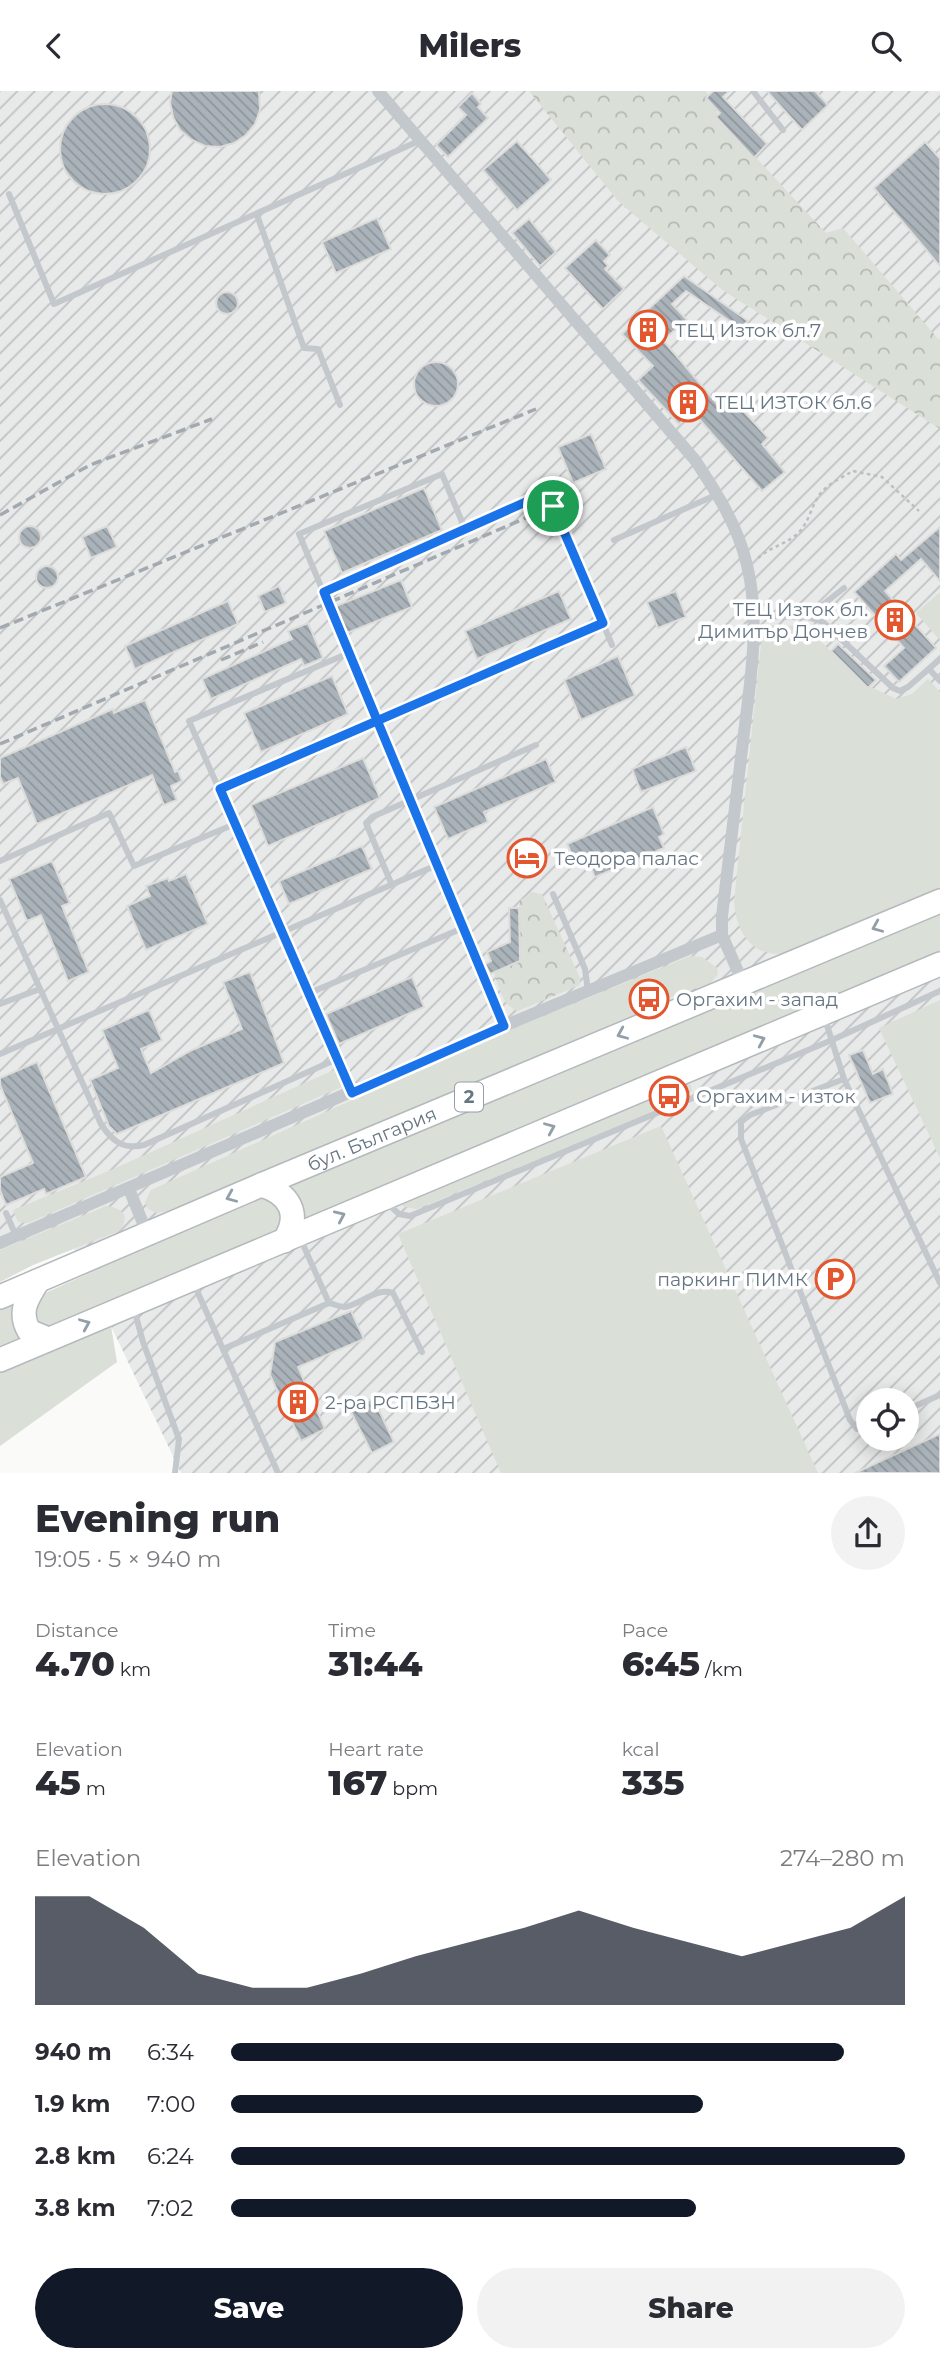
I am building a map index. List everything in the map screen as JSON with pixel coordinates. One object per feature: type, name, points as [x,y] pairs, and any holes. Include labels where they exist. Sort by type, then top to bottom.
[{"type":"highway","name":"бул. България","points":[[0,1297],[940,901]]},
{"type":"highway","points":[[0,1360],[940,964]]},
{"type":"highway","points":[[261,1185],[275,1189],[284,1196],[289,1205],[293,1225],[292,1238]]},
{"type":"highway","points":[[38,1281],[24,1306],[23,1315],[29,1331],[48,1339]]},
{"type":"street","points":[[378,91],[695,460],[718,494],[738,537],[747,564],[753,616],[749,690],[722,935],[743,983]]},
{"type":"street","points":[[0,1243],[722,935]]},
{"type":"street","points":[[130,1189],[147,1233]]},
{"type":"lane","points":[[752,91],[783,130]]},
{"type":"lane","points":[[9,194],[54,304],[421,140]]},
{"type":"lane","points":[[257,215],[304,348],[318,349],[340,405]]},
{"type":"lane","points":[[465,529],[442,474],[299,534],[504,1026]]},
{"type":"lane","points":[[324,592],[548,492],[612,645]]},
{"type":"lane","points":[[614,540],[718,494]]},
{"type":"lane","points":[[807,617],[844,589]]},
{"type":"lane","points":[[753,616],[807,617],[823,622],[900,691],[940,659]]},
{"type":"lane","points":[[220,789],[603,623]]},
{"type":"lane","points":[[349,653],[190,720],[352,1093]]},
{"type":"lane","points":[[929,669],[940,681]]},
{"type":"lane","points":[[391,883],[366,823],[372,817],[536,745]]},
{"type":"lane","points":[[0,861],[109,813],[134,866],[235,824]]},
{"type":"lane","points":[[0,1054],[437,865]]},
{"type":"lane","points":[[553,894],[585,969],[587,991]]},
{"type":"lane","points":[[0,900],[101,1124],[112,1139],[126,1146],[144,1145],[337,1059]]},
{"type":"lane","points":[[307,994],[463,928]]},
{"type":"lane","points":[[0,1005],[40,989]]},
{"type":"lane","points":[[383,1198],[389,1207],[400,1214],[410,1216],[832,1040],[940,991]]},
{"type":"lane","points":[[823,1014],[844,1079],[940,1283]]},
{"type":"lane","points":[[844,1079],[750,1115],[741,1122],[740,1139],[850,1420],[856,1428]]},
{"type":"lane","points":[[6,1213],[16,1236]]},
{"type":"lane","points":[[292,1238],[329,1303]]},
{"type":"lane","points":[[192,1279],[278,1473]]},
{"type":"lane","points":[[223,1349],[329,1303],[343,1307],[387,1291],[393,1293],[422,1352]]},
{"type":"lane","points":[[133,1304],[143,1342],[179,1439],[175,1473]]},
{"type":"lane","points":[[919,1405],[940,1395]]},
{"type":"path","points":[[747,564],[795,537],[805,526],[818,496],[853,471],[882,477],[919,511]]},
{"type":"shaded area","points":[[0,91],[940,91],[940,1473],[181,1473],[68,1236],[0,1265]]},
{"type":"green space","points":[[529,91],[706,91],[720,119],[826,233],[843,228],[940,341],[940,429],[721,289],[618,201]]},
{"type":"green space","points":[[940,593],[940,640],[916,613]]},
{"type":"green space","points":[[763,625],[805,626],[863,683],[896,699],[912,694],[928,679],[940,692],[940,890],[788,953],[776,954],[756,948],[749,941],[738,923],[734,901]]},
{"type":"green space","points":[[532,892],[542,894],[580,978],[580,985],[518,1011],[508,1005],[494,972],[520,960],[519,901]]},
{"type":"green space","points":[[940,908],[940,956],[303,1222],[285,1184]]},
{"type":"green space","points":[[690,956],[702,957],[717,968],[718,974],[711,983],[651,1004],[624,1026],[352,1139],[167,1211],[157,1213],[148,1209],[145,1202],[151,1190],[500,1034]]},
{"type":"green space","points":[[940,1000],[940,1158],[879,1028]]},
{"type":"green space","points":[[336,1069],[344,1086],[28,1223],[18,1222],[13,1210],[111,1170]]},
{"type":"green space","points":[[675,1084],[691,1085],[692,1091],[678,1102],[417,1209],[404,1207],[398,1200]]},
{"type":"green space","points":[[661,1126],[818,1473],[501,1473],[398,1234]]},
{"type":"green space","points":[[262,1195],[282,1208],[282,1224],[276,1231],[192,1265],[53,1329],[35,1323],[35,1300],[41,1295]]},
{"type":"green space","points":[[106,1206],[121,1211],[125,1217],[119,1231],[33,1265],[0,1282],[0,1250]]},
{"type":"green space","points":[[22,1295],[28,1340],[0,1352],[0,1304]]},
{"type":"green space","points":[[111,1326],[117,1362],[0,1446],[0,1373]]},
{"type":"building","points":[[172,91],[259,91],[260,110],[255,124],[246,135],[234,143],[220,147],[205,146],[180,130],[173,117],[170,102]]},
{"type":"building","points":[[713,91],[729,91],[723,97],[767,144],[754,158],[716,117],[720,113],[706,98]]},
{"type":"building","points":[[767,91],[815,91],[828,105],[802,130]]},
{"type":"building","points":[[472,93],[481,104],[478,107],[488,118],[448,157],[436,145],[466,115],[458,107]]},
{"type":"building","points":[[105,104],[122,107],[137,117],[147,132],[150,149],[147,166],[137,181],[122,191],[105,194],[88,191],[73,181],[63,166],[60,149],[63,132],[73,117],[88,107]]},
{"type":"building","points":[[517,141],[551,180],[517,210],[483,170]]},
{"type":"building","points":[[925,142],[940,159],[940,266],[874,188]]},
{"type":"building","points":[[377,218],[391,249],[336,273],[322,242]]},
{"type":"building","points":[[529,219],[556,252],[540,266],[512,233]]},
{"type":"building","points":[[596,240],[610,255],[604,261],[608,266],[605,269],[624,289],[603,309],[565,268]]},
{"type":"building","points":[[684,276],[748,321],[740,328],[686,291],[672,304],[687,320],[663,340],[718,405],[729,395],[768,438],[762,444],[785,472],[762,491],[693,412],[679,424],[638,380],[653,366],[622,334]]},
{"type":"building","points":[[227,292],[235,295],[238,303],[235,311],[227,314],[219,311],[216,303],[219,295]]},
{"type":"building","points":[[436,362],[451,369],[458,384],[451,399],[436,406],[421,399],[414,384],[421,369]]},
{"type":"building","points":[[591,434],[606,469],[573,483],[558,447]]},
{"type":"building","points":[[424,488],[442,530],[342,573],[324,531]]},
{"type":"building","points":[[30,526],[38,529],[41,537],[38,545],[30,548],[22,545],[19,537],[22,529]]},
{"type":"building","points":[[107,526],[117,547],[91,558],[82,537]]},
{"type":"building","name":"ТЕЦ Изток бл. Димитър Дончев","points":[[940,527],[940,581],[921,559],[885,591],[936,648],[899,682],[884,666],[904,648],[854,592],[896,554],[901,560]]},
{"type":"building","points":[[47,566],[55,569],[58,577],[55,585],[47,588],[39,585],[36,577],[39,569]]},
{"type":"building","points":[[401,580],[412,607],[347,633],[336,606]]},
{"type":"building","points":[[279,586],[286,603],[265,612],[258,596]]},
{"type":"building","points":[[559,591],[571,619],[477,659],[465,631]]},
{"type":"building","points":[[676,591],[686,617],[658,628],[647,602]]},
{"type":"building","points":[[228,601],[238,624],[135,669],[125,646]]},
{"type":"building","points":[[308,623],[323,658],[304,666],[301,659],[211,699],[202,679],[292,639],[288,631]]},
{"type":"building","points":[[838,644],[876,680],[868,688],[831,651]]},
{"type":"building","points":[[618,656],[635,696],[581,720],[564,680]]},
{"type":"building","points":[[332,676],[348,714],[261,752],[244,713]]},
{"type":"building","points":[[145,700],[175,772],[178,771],[182,781],[171,786],[177,800],[164,805],[152,775],[37,824],[18,778],[3,784],[0,777],[0,758],[113,709],[114,713]]},
{"type":"building","points":[[686,747],[696,771],[641,792],[632,769]]},
{"type":"building","points":[[363,758],[380,798],[268,846],[251,805]]},
{"type":"building","points":[[546,759],[556,782],[484,812],[488,822],[448,839],[434,807]]},
{"type":"building","points":[[653,807],[664,834],[659,837],[664,848],[595,877],[586,856],[575,861],[567,844]]},
{"type":"building","name":"Теодора палас","points":[[535,839],[546,866],[519,878],[507,850]]},
{"type":"building","points":[[362,846],[372,869],[289,904],[279,881]]},
{"type":"building","points":[[52,861],[70,903],[62,906],[89,972],[68,981],[41,915],[27,921],[9,879]]},
{"type":"building","points":[[186,874],[208,924],[146,950],[127,906],[150,896],[146,886]]},
{"type":"building","points":[[509,908],[519,908],[520,961],[490,974],[485,964],[491,961],[487,952],[510,942]]},
{"type":"building","points":[[250,972],[284,1063],[117,1134],[109,1126],[90,1080],[118,1068],[102,1030],[149,1010],[162,1040],[141,1049],[151,1073],[192,1050],[242,1029],[223,982]]},
{"type":"building","points":[[412,977],[424,1007],[339,1044],[326,1014]]},
{"type":"building","points":[[863,1050],[873,1074],[883,1069],[893,1094],[870,1103],[849,1055]]},
{"type":"building","points":[[37,1062],[86,1177],[46,1194],[44,1189],[6,1205],[0,1190],[0,1177],[33,1163],[0,1085],[0,1078]]},
{"type":"building","name":"2-ра РСПБЗН","points":[[351,1311],[364,1339],[298,1367],[325,1429],[301,1441],[270,1375],[275,1342]]},
{"type":"building","points":[[373,1398],[394,1442],[372,1453],[350,1410]]},
{"type":"building","points":[[940,1434],[940,1473],[855,1473],[903,1451],[919,1451],[919,1444]]},
{"type":"railway","points":[[0,628],[536,409]]},
{"type":"railway","points":[[0,515],[90,465],[212,419]]},
{"type":"railway","points":[[0,744],[577,496]]},
{"type":"railway","points":[[221,660],[263,642]]},
{"type":"place","name":"ТЕЦ Изток бл.7","points":[[648,330]]},
{"type":"place","name":"ТЕЦ ИЗТОК бл.6","points":[[688,402]]},
{"type":"place","name":"ТЕЦ Изток бл. Димитър Дончев","points":[[895,620]]},
{"type":"place","name":"Теодора палас","points":[[527,858]]},
{"type":"place","name":"Оргахим - запад","points":[[649,999]]},
{"type":"place","name":"Оргахим - изток","points":[[669,1096]]},
{"type":"place","name":"паркинг ПИМК","points":[[835,1279]]},
{"type":"place","name":"2-ра РСПБЗН","points":[[298,1402]]},
{"type":"route","points":[[553,506],[548,492],[324,592],[328,602],[377,721],[410,801],[504,1026],[352,1093],[220,789],[377,721],[452,688],[603,623],[553,506]]}]
